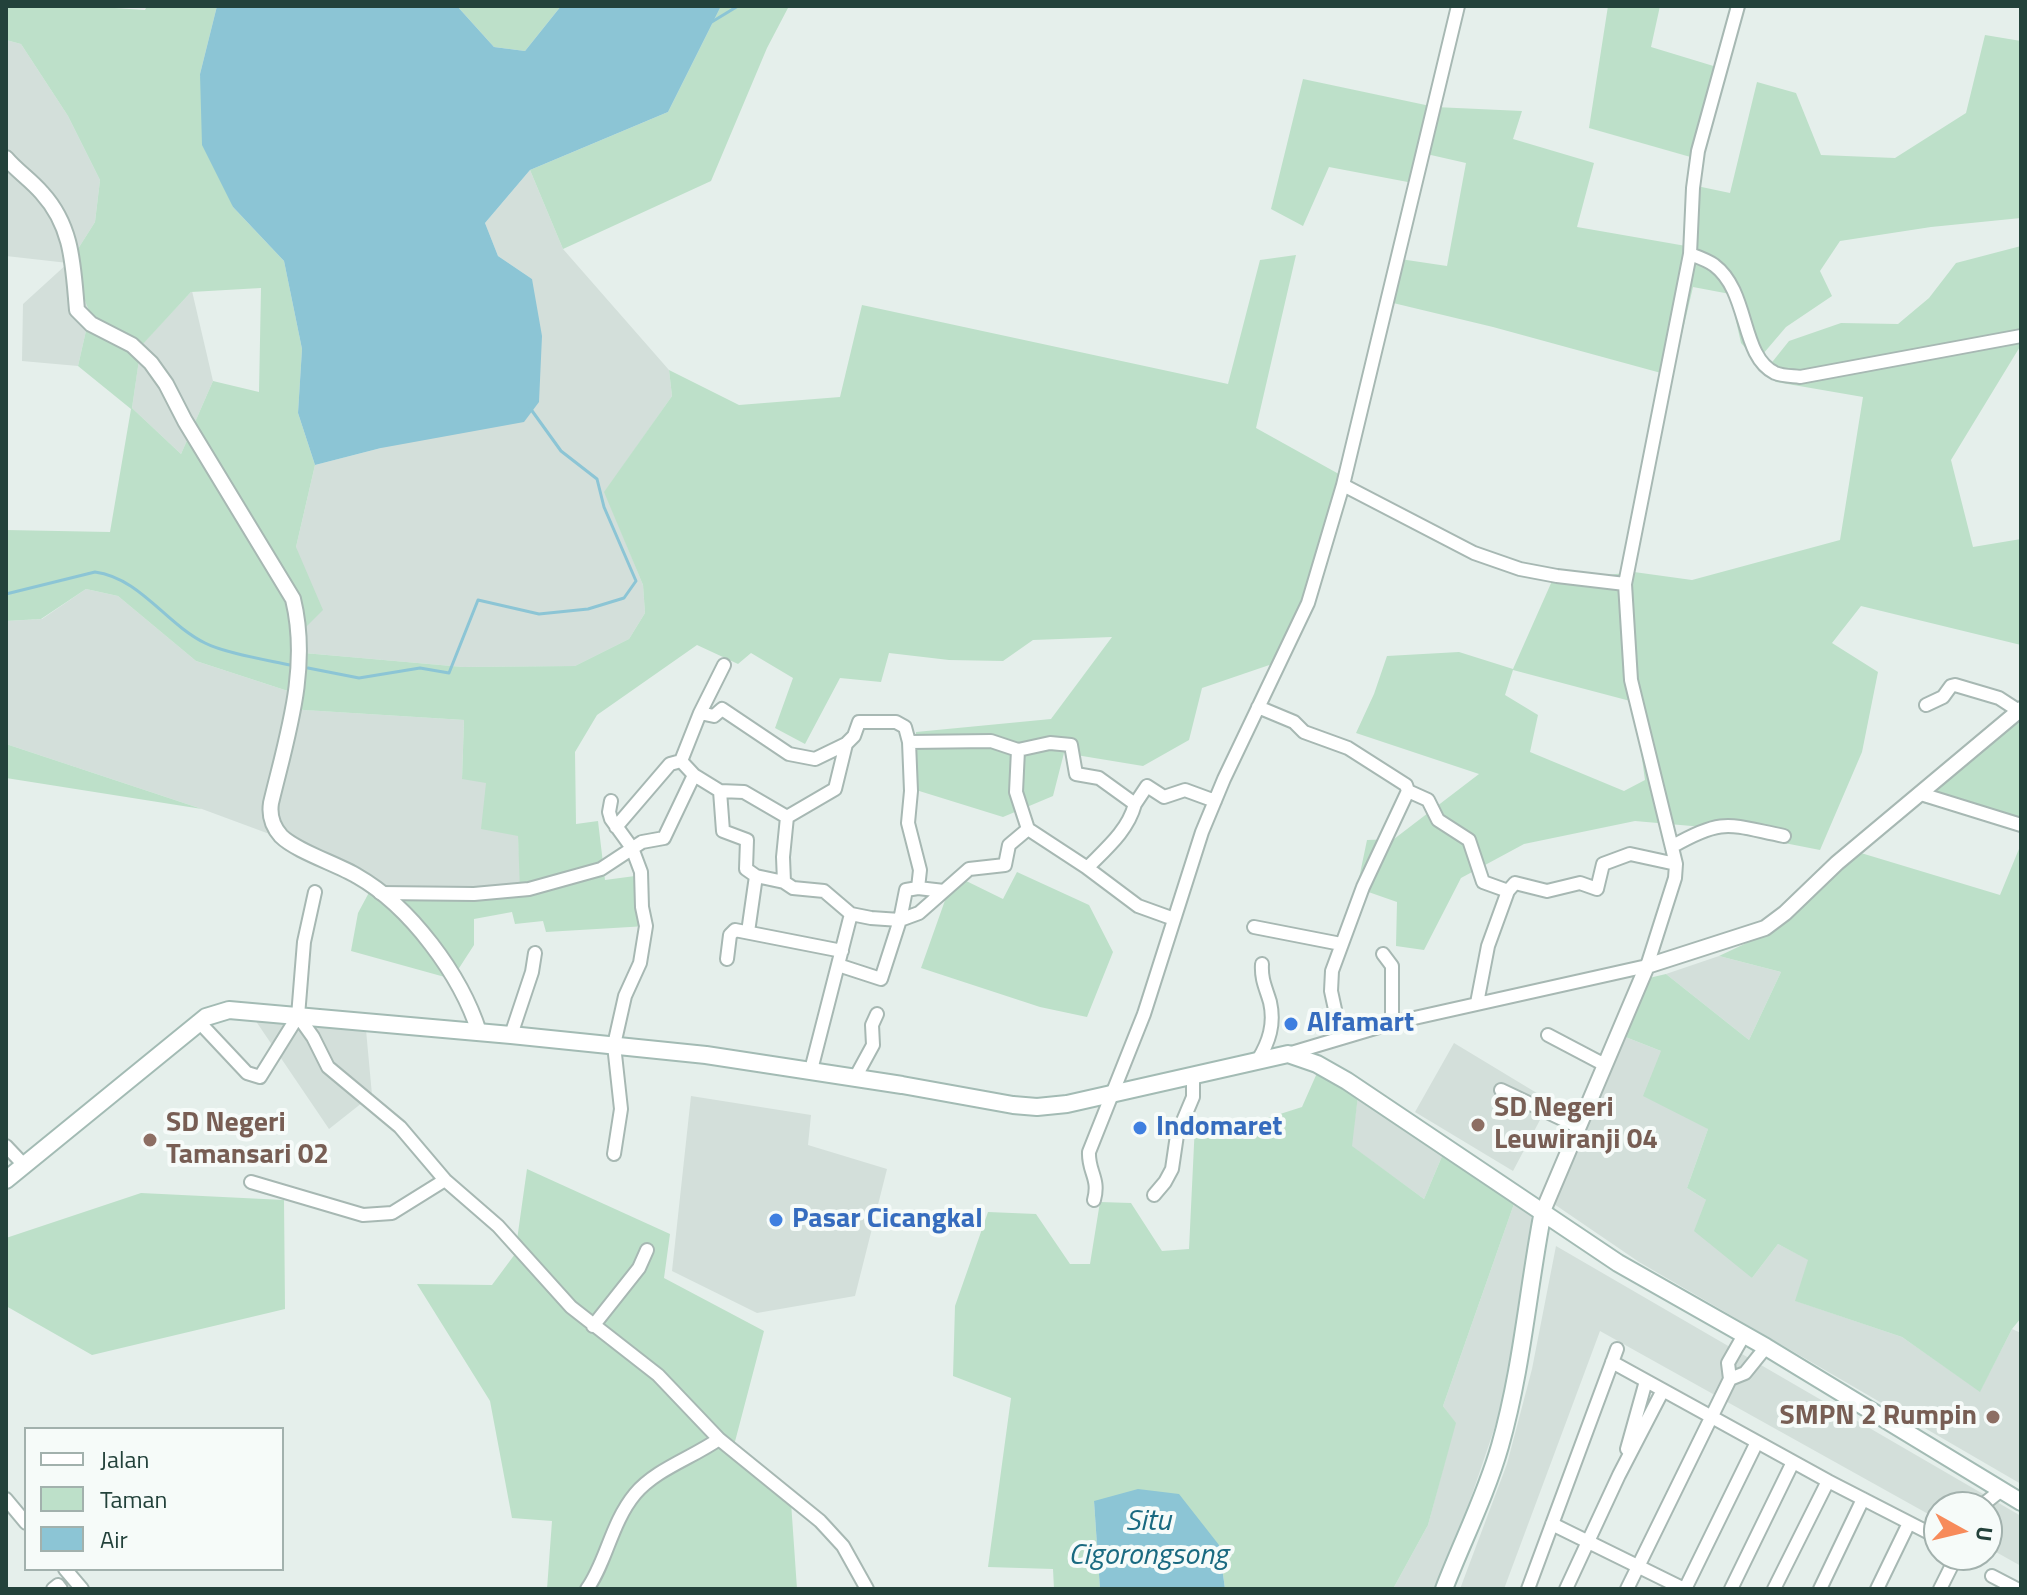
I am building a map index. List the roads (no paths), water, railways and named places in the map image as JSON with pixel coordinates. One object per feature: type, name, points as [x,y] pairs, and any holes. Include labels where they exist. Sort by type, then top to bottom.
[{"type":"main road","points":[[6,1180],[200,1023],[214,1013],[229,1010],[614,1045],[811,1070],[1037,1107],[1067,1104],[1288,1054],[1317,1064],[1347,1081],[1618,1263],[1766,1347],[2000,1491]]},
{"type":"main road","points":[[1444,1589],[1499,1449],[1518,1373],[1529,1280],[1543,1211]]},
{"type":"main road","points":[[2003,1493],[2021,1502]]},
{"type":"street","points":[[1094,1200],[1097,1187],[1089,1152],[1144,1014],[1215,801],[1308,603],[1343,485],[1458,6]]},
{"type":"street","points":[[1543,1211],[1647,966],[1675,878],[1673,846],[1631,680],[1625,584],[1690,254],[1698,151],[1738,6]]},
{"type":"street","points":[[6,158],[43,194],[68,235],[77,310],[91,324],[132,345],[151,363],[293,599],[300,636],[298,674],[294,708],[271,803],[273,826],[283,838],[360,878],[422,932],[439,952],[479,1032]]},
{"type":"street","points":[[1690,254],[1713,264],[1731,284],[1740,301],[1752,346],[1764,366],[1777,374],[1800,377],[2021,336]]},
{"type":"street","points":[[1343,485],[1474,553],[1520,569],[1625,584]]},
{"type":"street","points":[[681,761],[724,665]]},
{"type":"street","points":[[1288,1054],[1392,1023],[1647,966],[1765,928],[1837,863],[2020,710],[1999,698],[1955,685],[1943,697],[1926,705]]},
{"type":"street","points":[[1258,707],[1294,722],[1304,732],[1365,757],[1406,785],[1408,791],[1363,887],[1332,971],[1331,991],[1341,1037]]},
{"type":"street","points":[[700,713],[714,716],[722,709],[789,754],[815,759],[846,744],[854,736],[859,722],[896,722],[905,727],[909,742],[911,791],[908,823],[920,870],[918,888]]},
{"type":"street","points":[[909,742],[991,741],[1018,750],[1050,743],[1071,745],[1076,774],[1099,778],[1135,804]]},
{"type":"street","points":[[787,817],[835,789],[846,744]]},
{"type":"street","points":[[1018,750],[1016,792],[1028,829],[1138,906],[1174,919]]},
{"type":"street","points":[[681,761],[694,775],[720,791],[744,792],[787,817]]},
{"type":"street","points":[[616,827],[670,764],[681,761]]},
{"type":"street","points":[[380,893],[474,894],[529,889],[601,869],[642,842],[664,838],[694,775]]},
{"type":"street","points":[[1086,867],[1122,832],[1147,786],[1164,797],[1185,790],[1215,801]]},
{"type":"street","points":[[720,791],[723,831],[747,840],[746,869],[756,876],[784,882],[793,888],[824,891],[851,914],[871,918],[900,920],[919,913],[969,869],[1005,865],[1009,845],[1028,829]]},
{"type":"street","points":[[1408,791],[1428,800],[1438,820],[1469,840],[1483,882],[1508,891]]},
{"type":"street","points":[[1921,794],[2021,825]]},
{"type":"street","points":[[611,801],[609,812],[632,848],[641,872],[646,937],[640,963],[625,996],[614,1045],[621,1109],[614,1154]]},
{"type":"street","points":[[784,882],[787,817]]},
{"type":"street","points":[[1673,846],[1693,833],[1717,825],[1784,836]]},
{"type":"street","points":[[1477,1003],[1488,946],[1508,891],[1515,883],[1547,891],[1580,883],[1597,889],[1603,864],[1630,854],[1676,864]]},
{"type":"street","points":[[748,932],[756,876]]},
{"type":"street","points":[[727,959],[732,931],[748,932],[840,958],[881,979],[906,890],[944,891]]},
{"type":"street","points":[[200,1023],[247,1073],[260,1077],[298,1016],[304,942],[315,892]]},
{"type":"street","points":[[811,1070],[851,914]]},
{"type":"street","points":[[1254,927],[1341,944]]},
{"type":"street","points":[[511,1035],[532,972],[535,953]]},
{"type":"street","points":[[1383,954],[1392,966],[1392,1023]]},
{"type":"street","points":[[1258,1060],[1271,1039],[1270,1004],[1261,980],[1262,964]]},
{"type":"street","points":[[855,1078],[873,1045],[872,1025],[877,1014]]},
{"type":"street","points":[[298,1016],[328,1067],[400,1127],[445,1180],[498,1226],[571,1307],[658,1375],[719,1439],[820,1521],[843,1546],[867,1589]]},
{"type":"street","points":[[1548,1035],[1605,1065]]},
{"type":"street","points":[[1154,1195],[1172,1169],[1177,1135],[1193,1097],[1193,1076]]},
{"type":"street","points":[[1501,1090],[1577,1126]]},
{"type":"street","points":[[6,1146],[23,1164]]},
{"type":"street","points":[[251,1182],[363,1215],[392,1213],[445,1180]]},
{"type":"street","points":[[593,1326],[639,1268],[647,1250]]},
{"type":"street","points":[[1627,1589],[1730,1379],[1728,1363],[1744,1335]]},
{"type":"street","points":[[1730,1379],[1745,1373],[1766,1347]]},
{"type":"street","points":[[1528,1589],[1614,1355],[1646,1381],[1923,1530]]},
{"type":"street","points":[[1619,1475],[1646,1381]]},
{"type":"street","points":[[1566,1589],[1663,1390]]},
{"type":"street","points":[[587,1589],[612,1530],[633,1497],[652,1479],[699,1454],[719,1439]]},
{"type":"street","points":[[1552,1524],[1684,1589],[1757,1442]]},
{"type":"street","points":[[1731,1589],[1793,1462]]},
{"type":"street","points":[[1774,1589],[1828,1481]]},
{"type":"street","points":[[1982,1491],[1984,1481]]},
{"type":"street","points":[[6,1499],[24,1521]]},
{"type":"street","points":[[1820,1589],[1863,1499]]},
{"type":"street","points":[[1877,1589],[1909,1523]]},
{"type":"street","points":[[67,1571],[82,1589]]},
{"type":"street","points":[[1940,1589],[1949,1571]]},
{"type":"street","points":[[1992,1576],[2013,1588]]},
{"type":"street","points":[[53,1589],[58,1585],[61,1589]]},
{"type":"water","points":[[217,6],[457,6],[494,47],[525,51],[561,6],[721,6],[668,112],[530,170],[485,223],[498,256],[532,279],[542,336],[539,402],[524,422],[381,448],[315,465],[298,413],[302,349],[284,261],[233,207],[202,145],[200,74]]},
{"type":"water","name":"Situ Cigorongsong","points":[[1138,1489],[1179,1494],[1219,1545],[1225,1589],[1100,1589],[1094,1501]]},
{"type":"waterway","points":[[710,23],[738,6]]},
{"type":"waterway","points":[[308,668],[359,678],[420,668],[449,673],[478,600],[539,614],[588,609],[624,598],[636,581],[604,507],[597,479],[561,451],[530,408]]},
{"type":"waterway","points":[[6,594],[95,572],[126,583],[191,635],[213,647],[290,665]]},
{"type":"place","name":"Alfamart","points":[[1291,1024]]},
{"type":"place","name":"SD Negeri Leuwiranji 04","points":[[1478,1125]]},
{"type":"place","name":"Indomaret","points":[[1140,1128]]},
{"type":"place","name":"SD Negeri Tamansari 02","points":[[150,1140]]},
{"type":"place","name":"Pasar Cicangkal","points":[[776,1220]]},
{"type":"place","name":"SMPN 2 Rumpin","points":[[1993,1417]]}]
